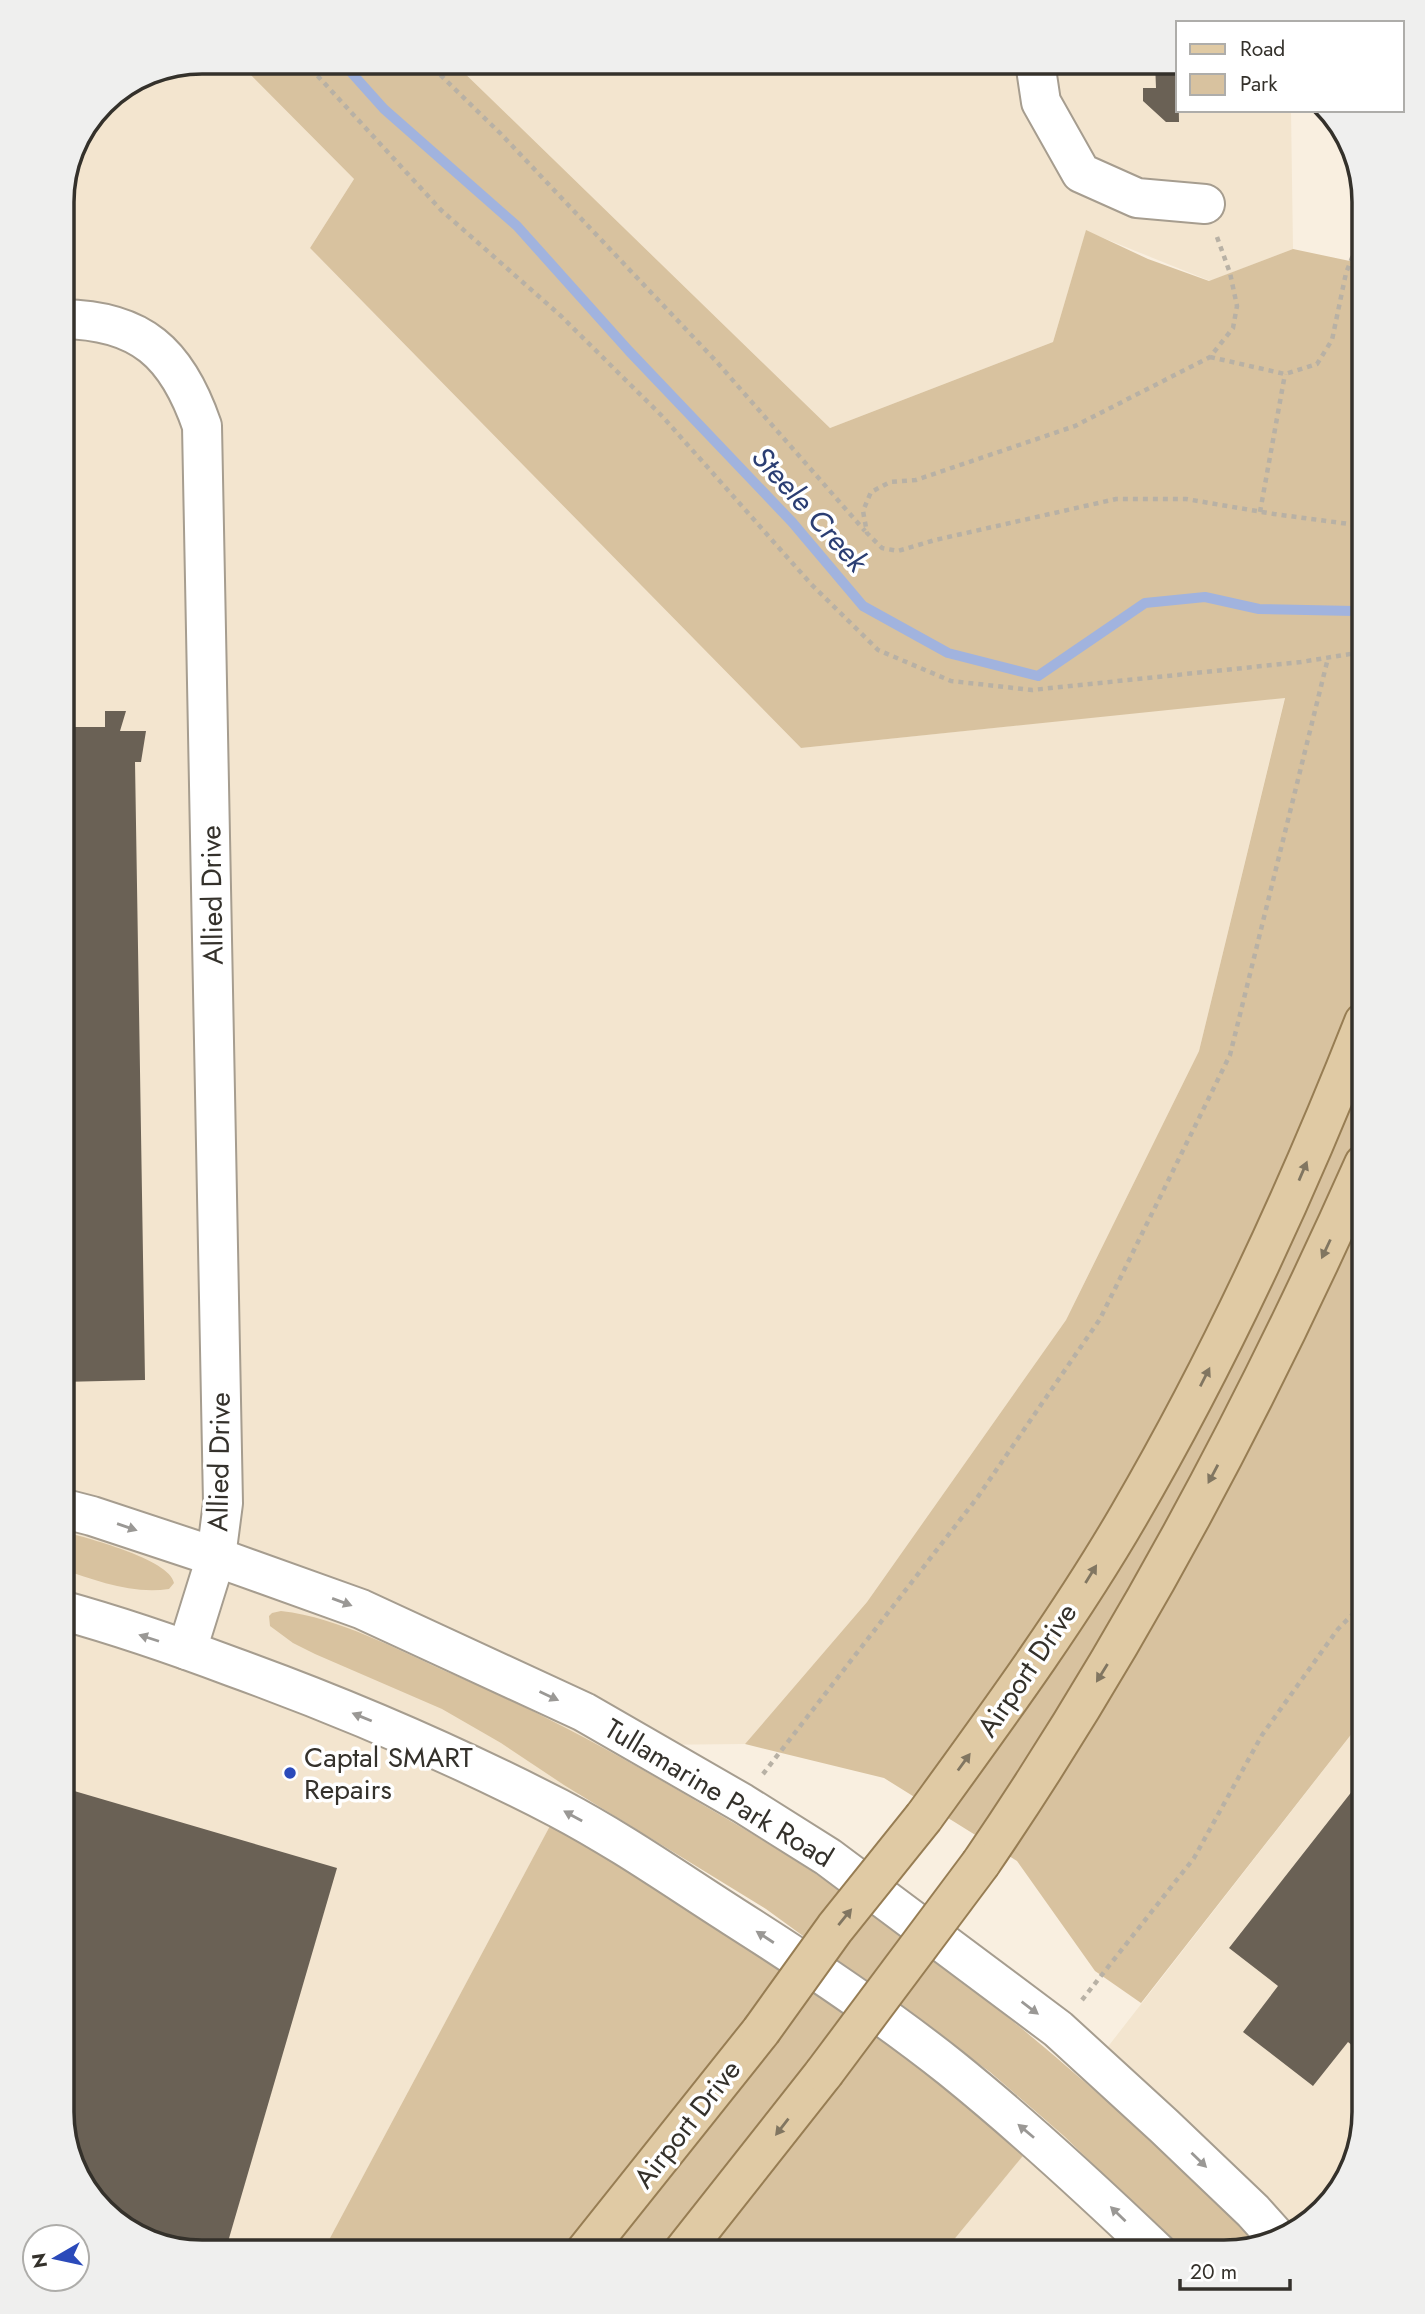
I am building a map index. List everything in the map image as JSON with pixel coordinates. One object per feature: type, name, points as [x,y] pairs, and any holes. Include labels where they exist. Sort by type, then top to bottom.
[{"type":"main road","name":"Airport Drive","points":[[594,2240],[761,2031],[835,1928],[924,1817],[1017,1687],[1128,1517],[1182,1420],[1282,1219],[1352,1052]]},
{"type":"main road","points":[[692,2240],[824,2073],[981,1863],[1026,1797],[1114,1655],[1174,1549],[1280,1343],[1352,1190]]},
{"type":"street","points":[[1037,74],[1041,102],[1082,173],[1137,198],[1205,204]]},
{"type":"street","name":"Allied Drive","points":[[74,319],[88,319],[122,328],[146,340],[166,357],[182,377],[202,426],[223,1503],[216,1558],[187,1650]]},
{"type":"street","name":"Tullamarine Park Road","points":[[74,1511],[361,1609],[573,1707],[742,1803],[828,1857],[1058,2029],[1164,2126],[1271,2231]]},
{"type":"street","points":[[74,1614],[187,1650],[425,1743],[612,1838],[891,2021],[1037,2140],[1144,2240]]},
{"type":"path","points":[[316,74],[441,210],[561,316],[663,417],[811,584],[878,649],[951,681],[1032,690],[1301,662],[1352,654]]},
{"type":"path","points":[[439,74],[501,134],[715,360],[882,548],[898,551],[935,540],[1116,499],[1186,499],[1352,524]]},
{"type":"path","points":[[867,533],[863,511],[871,492],[890,482],[916,480],[1075,426],[1210,357],[1233,328],[1237,306],[1230,273],[1205,204]]},
{"type":"path","points":[[1210,357],[1285,374],[1317,364],[1332,340],[1346,273],[1352,258]]},
{"type":"path","points":[[1260,512],[1285,374]]},
{"type":"path","points":[[742,1803],[778,1752],[977,1498],[1100,1320],[1230,1055],[1328,657]]},
{"type":"path","points":[[1058,2029],[1194,1858],[1262,1735],[1338,1629],[1352,1615]]},
{"type":"shaded area","points":[[250,74],[354,179],[310,248],[801,748],[1285,697],[1199,1051],[1066,1320],[867,1602],[745,1744],[644,1745],[559,1809],[329,2240],[176,2238],[160,2234],[130,2219],[105,2197],[95,2184],[80,2154],[74,2113],[74,193],[83,152],[105,117],[130,95],[152,83],[176,76]]},
{"type":"shaded area","points":[[465,74],[1176,74],[1176,112],[1291,112],[1293,249],[1210,281],[1086,231],[1053,342],[830,428]]},
{"type":"shaded area","points":[[1352,1733],[1352,2113],[1342,2162],[1320,2197],[1295,2219],[1280,2227],[1265,2234],[1240,2239],[954,2240],[1036,2139]]},
{"type":"green space","points":[[250,74],[465,74],[830,428],[1053,342],[1086,230],[1148,259],[1209,281],[1293,249],[1352,261],[1352,1733],[1141,2003],[1095,1971],[1017,1861],[884,1778],[745,1744],[867,1602],[1066,1320],[1199,1051],[1285,698],[801,748],[310,248],[354,179]]},
{"type":"green space","points":[[74,1535],[143,1558],[169,1574],[174,1583],[169,1589],[142,1590],[74,1574]]},
{"type":"green space","points":[[281,1611],[325,1620],[368,1636],[482,1687],[598,1745],[763,1840],[870,1912],[987,2000],[1153,2143],[1250,2237],[1172,2240],[1064,2136],[990,2072],[766,1909],[442,1709],[293,1643],[270,1626],[269,1616]]},
{"type":"green space","points":[[559,1809],[1036,2140],[954,2240],[329,2240]]},
{"type":"building","points":[[1155,74],[1176,74],[1176,112],[1179,112],[1179,122],[1166,122],[1143,101],[1143,88],[1156,88]]},
{"type":"building","points":[[105,711],[126,711],[120,731],[146,731],[141,762],[135,762],[145,1380],[74,1382],[74,727],[105,727]]},
{"type":"building","points":[[74,1791],[337,1868],[228,2240],[176,2238],[160,2234],[130,2219],[105,2197],[95,2184],[80,2154],[76,2138]]},
{"type":"building","points":[[1352,1791],[1352,2045],[1348,2042],[1313,2086],[1243,2032],[1278,1986],[1229,1948]]},
{"type":"waterway","name":"Steele Creek","points":[[353,74],[384,109],[517,226],[629,351],[792,522],[863,606],[948,653],[1038,676],[1145,603],[1205,597],[1259,609],[1352,611]]},
{"type":"place","name":"Captal SMART Repairs","points":[[290,1773]]}]
